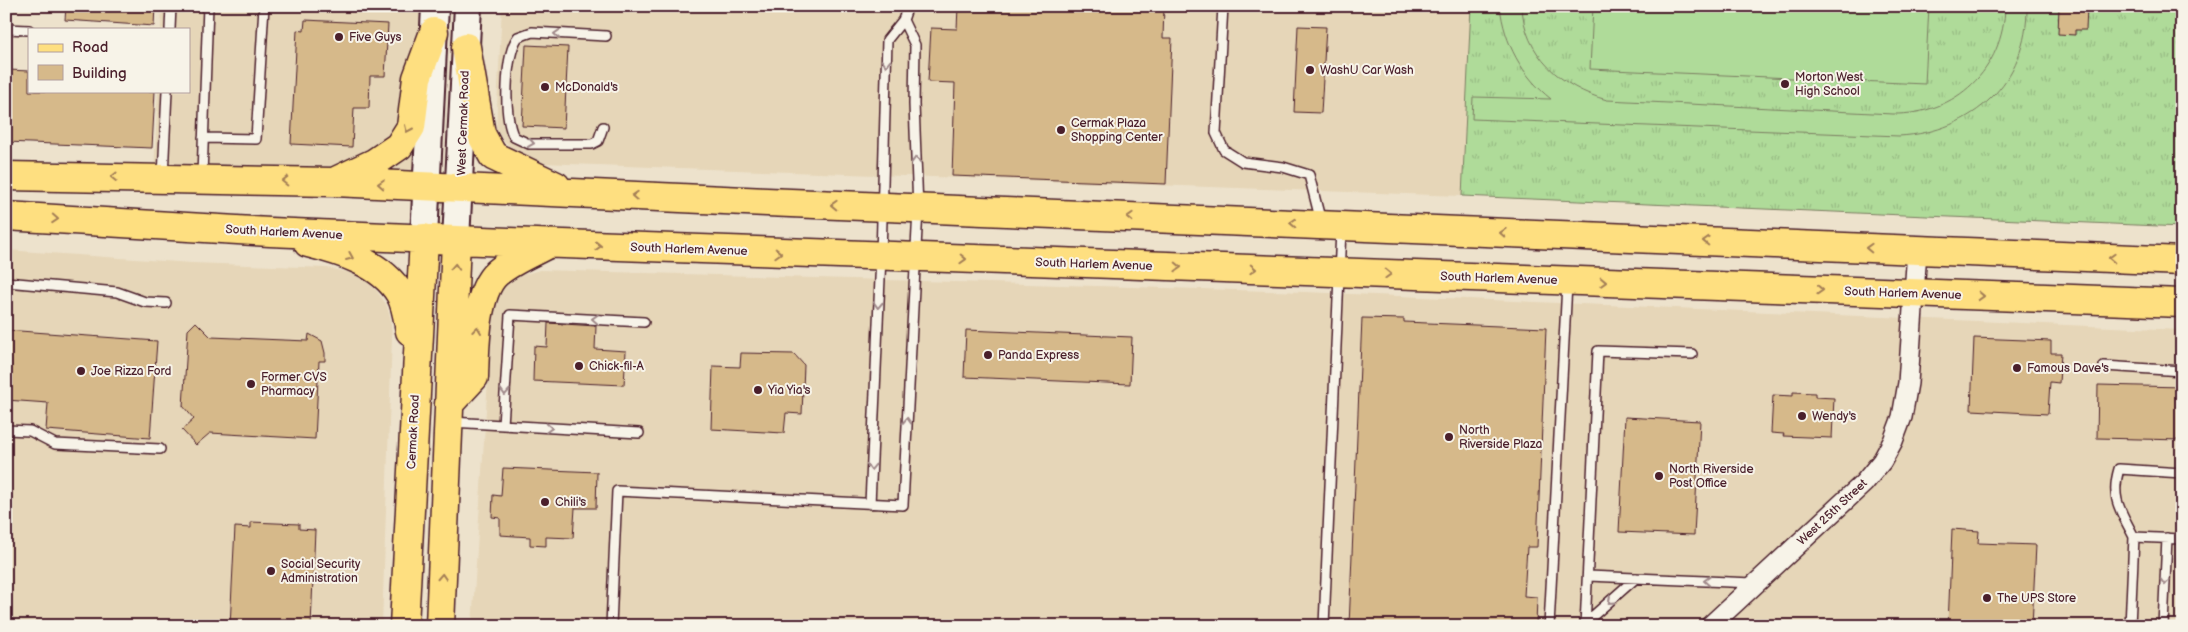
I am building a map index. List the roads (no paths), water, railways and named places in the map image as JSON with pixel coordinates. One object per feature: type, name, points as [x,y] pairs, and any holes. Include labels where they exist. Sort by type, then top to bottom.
[{"type":"main road","name":"West Cermak Road","points":[[456,240],[468,6]]},
{"type":"main road","points":[[334,182],[374,163],[400,146],[411,126],[417,78],[435,19]]},
{"type":"main road","points":[[424,238],[435,19]]},
{"type":"main road","points":[[466,47],[482,134],[493,156],[568,192]]},
{"type":"main road","points":[[6,176],[202,178],[334,182],[918,209],[2182,261]]},
{"type":"main road","name":"South Harlem Avenue","points":[[6,216],[270,232],[549,244],[2182,303]]},
{"type":"main road","points":[[270,232],[332,249],[363,262],[390,279],[401,295],[410,330],[416,367]]},
{"type":"main road","name":"Cermak Road","points":[[404,626],[424,238]]},
{"type":"main road","points":[[440,626],[456,240]]},
{"type":"main road","points":[[449,413],[474,377],[476,330],[482,299],[496,274],[549,244]]},
{"type":"street","name":"West 25th Street","points":[[1710,626],[1864,484],[1882,461],[1894,441],[1902,417],[1908,383],[1917,250]]},
{"type":"lane","points":[[170,28],[171,6]]},
{"type":"lane","points":[[202,178],[208,6]]},
{"type":"lane","points":[[204,138],[256,139],[264,6]]},
{"type":"lane","points":[[870,504],[883,207],[886,40],[903,20],[908,6]]},
{"type":"lane","points":[[1223,6],[1216,133],[1224,150],[1243,162],[1283,167],[1309,175],[1331,225],[1339,272],[1324,626]]},
{"type":"lane","points":[[611,626],[617,492],[902,505],[918,209],[914,104],[915,44],[903,20]]},
{"type":"lane","points":[[6,29],[28,30]]},
{"type":"lane","points":[[603,127],[598,141],[592,144],[529,144],[514,137],[507,120],[510,52],[518,37],[532,32],[606,36]]},
{"type":"lane","points":[[163,178],[167,92]]},
{"type":"lane","points":[[1549,626],[1568,280]]},
{"type":"lane","points":[[6,282],[117,292],[144,302],[166,303]]},
{"type":"lane","points":[[503,425],[510,315],[644,322]]},
{"type":"lane","points":[[1585,625],[1598,351],[1692,354]]},
{"type":"lane","points":[[2104,366],[2182,371]]},
{"type":"lane","points":[[449,413],[503,425],[639,433]]},
{"type":"lane","points":[[6,430],[30,431],[56,444],[160,449]]},
{"type":"lane","points":[[2130,626],[2134,537],[2117,504],[2114,485],[2119,469],[2182,473]]},
{"type":"lane","points":[[2134,537],[2182,538]]},
{"type":"lane","points":[[2163,626],[2167,538]]},
{"type":"lane","points":[[1588,576],[1756,584]]},
{"type":"lane","points":[[1585,625],[1636,578]]},
{"type":"place","name":"Five Guys","points":[[339,37]]},
{"type":"place","name":"WashU Car Wash","points":[[1310,70]]},
{"type":"place","name":"Morton West High School","points":[[1785,84]]},
{"type":"place","name":"McDonald's","points":[[545,87]]},
{"type":"place","name":"Cermak Plaza Shopping Center","points":[[1061,130]]},
{"type":"place","name":"Panda Express","points":[[988,355]]},
{"type":"place","name":"Chick-fil-A","points":[[579,366]]},
{"type":"place","name":"Famous Dave's","points":[[2017,368]]},
{"type":"place","name":"Joe Rizza Ford","points":[[81,371]]},
{"type":"place","name":"Former CVS Pharmacy","points":[[251,384]]},
{"type":"place","name":"Yia Yia's","points":[[758,390]]},
{"type":"place","name":"Wendy's","points":[[1802,416]]},
{"type":"place","name":"North Riverside Plaza","points":[[1449,437]]},
{"type":"place","name":"North Riverside Post Office","points":[[1659,476]]},
{"type":"place","name":"Chili's","points":[[545,502]]},
{"type":"place","name":"Social Security Administration","points":[[271,571]]},
{"type":"place","name":"The UPS Store","points":[[1987,598]]}]
